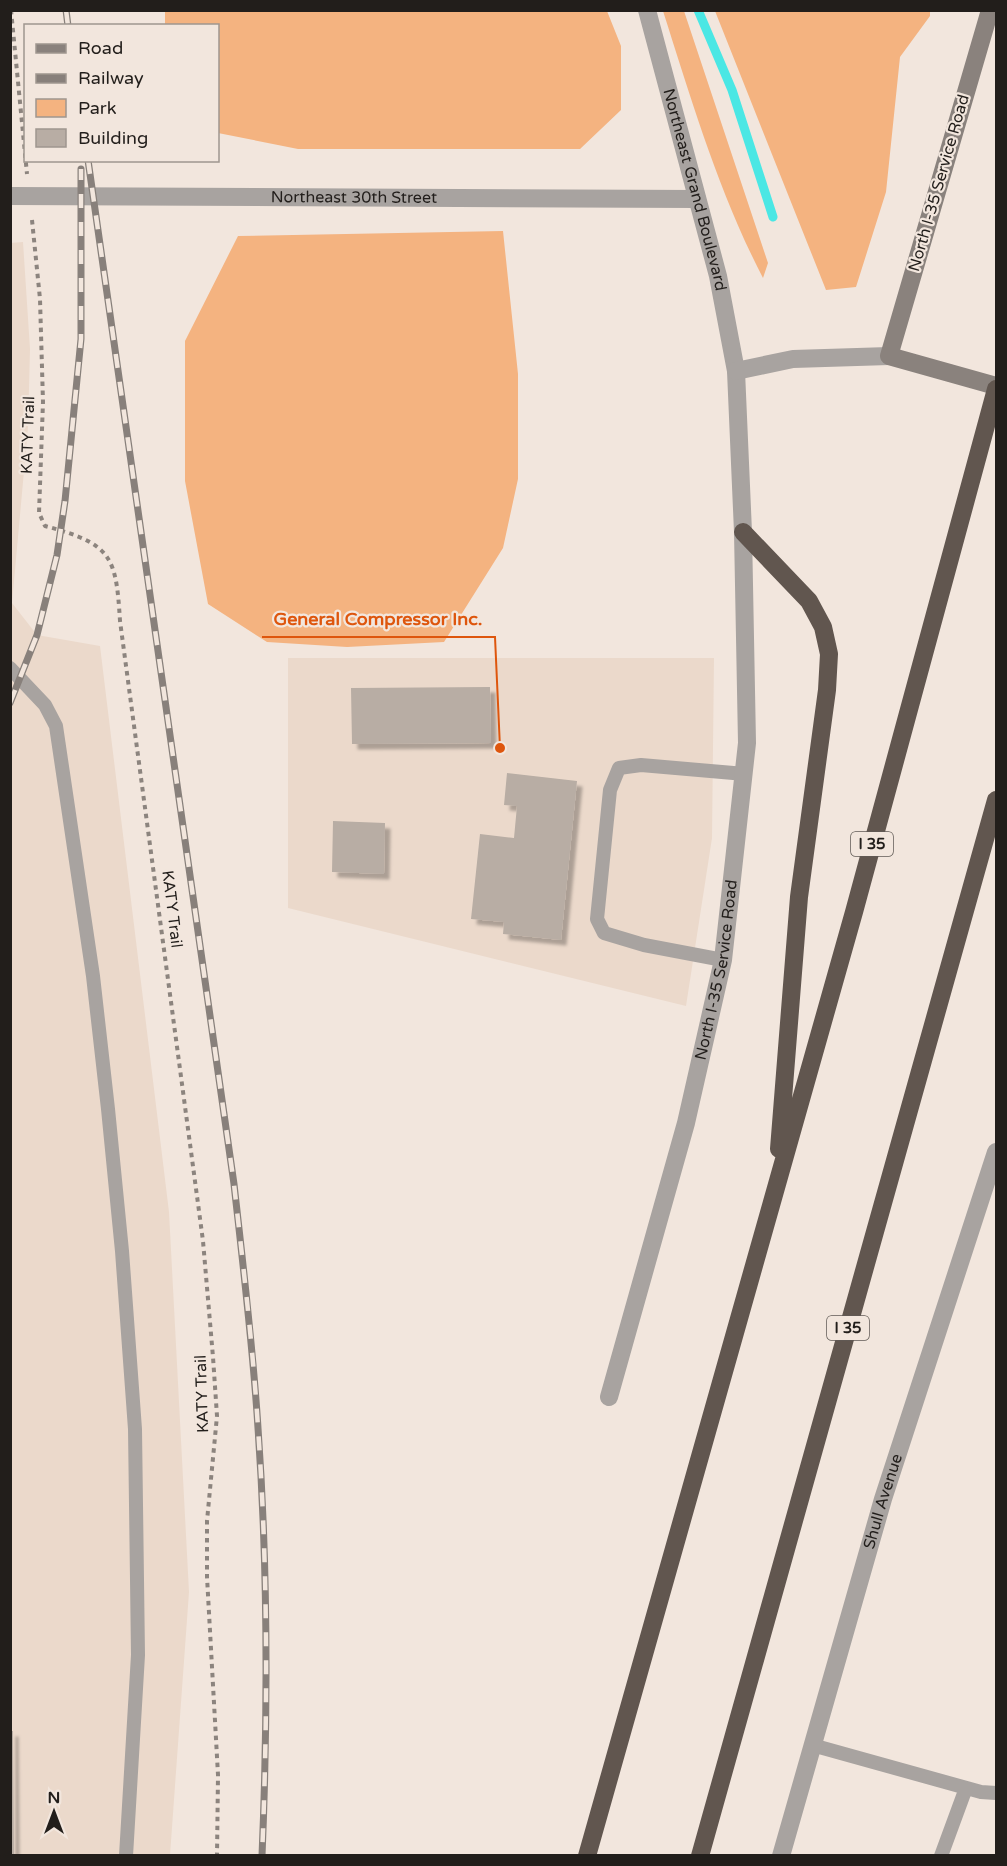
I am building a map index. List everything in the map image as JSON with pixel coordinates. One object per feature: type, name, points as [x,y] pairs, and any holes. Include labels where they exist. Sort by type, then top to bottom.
[{"type":"highway","name":"I 35","points":[[587,1856],[854,912],[996,387]]},
{"type":"highway","points":[[743,532],[809,601],[823,627],[829,654],[827,690],[799,897],[775,1190]]},
{"type":"highway","name":"I 35","points":[[700,1856],[996,800]]},
{"type":"main road","name":"North I-35 Service Road","points":[[889,356],[990,10]]},
{"type":"main road","points":[[889,356],[996,387]]},
{"type":"street","name":"Northeast Grand Boulevard","points":[[647,10],[718,276],[736,372],[743,532]]},
{"type":"street","name":"Northeast 30th Street","points":[[20,196],[697,199]]},
{"type":"street","points":[[736,372],[793,359],[889,356]]},
{"type":"street","name":"North I-35 Service Road","points":[[609,1396],[686,1123],[723,960],[747,743],[743,532]]},
{"type":"street","name":"Shull Avenue","points":[[781,1856],[890,1477],[996,1152]]},
{"type":"lane","points":[[13,674],[45,705],[56,726],[93,976],[122,1251],[135,1429],[138,1655],[126,1856]]},
{"type":"lane","points":[[723,960],[644,945],[604,933],[597,919],[610,790],[619,768],[641,765],[745,774]]},
{"type":"lane","points":[[812,1745],[966,1788],[996,1793]]},
{"type":"lane","points":[[941,1856],[966,1788]]},
{"type":"path","name":"KATY Trail","points":[[10,10],[20,196],[40,299],[43,402],[39,513],[45,525],[90,542],[106,553],[117,576],[120,621],[202,1240],[217,1416],[207,1521],[207,1577],[218,1775],[217,1856]]},
{"type":"shaded area","points":[[23,242],[30,349],[28,427],[12,603],[37,635],[100,646],[169,1212],[189,1592],[170,1855],[11,1856],[10,243]]},
{"type":"shaded area","points":[[288,658],[714,658],[712,838],[686,1006],[288,908]]},
{"type":"green space","points":[[165,11],[607,11],[621,46],[621,110],[580,149],[298,149],[219,133],[219,24],[165,24]]},
{"type":"green space","points":[[663,11],[684,11],[768,263],[763,278],[720,180]]},
{"type":"green space","points":[[715,11],[930,11],[930,16],[900,57],[886,192],[856,287],[826,290]]},
{"type":"green space","points":[[503,231],[518,374],[518,479],[503,548],[444,642],[347,647],[267,642],[208,604],[185,481],[185,341],[238,236]]},
{"type":"building","points":[[490,687],[491,743],[352,744],[351,688]]},
{"type":"building","points":[[507,773],[577,781],[561,940],[503,934],[504,922],[471,919],[480,834],[514,838],[517,806],[504,805]]},
{"type":"building","points":[[333,821],[385,823],[384,874],[332,872]]},
{"type":"building","points":[[10,1731],[13,1731],[14,1856],[10,1856]]},
{"type":"waterway","points":[[698,10],[732,90],[773,217]]},
{"type":"railway","points":[[66,10],[68,24]]},
{"type":"railway","points":[[88,162],[234,1184],[248,1306],[258,1428],[265,1588],[266,1695],[262,1856]]},
{"type":"railway","points":[[10,703],[37,635],[57,555],[65,501],[81,339],[81,169]]},
{"type":"place","name":"General Compressor Inc.","points":[[500,748]]}]
